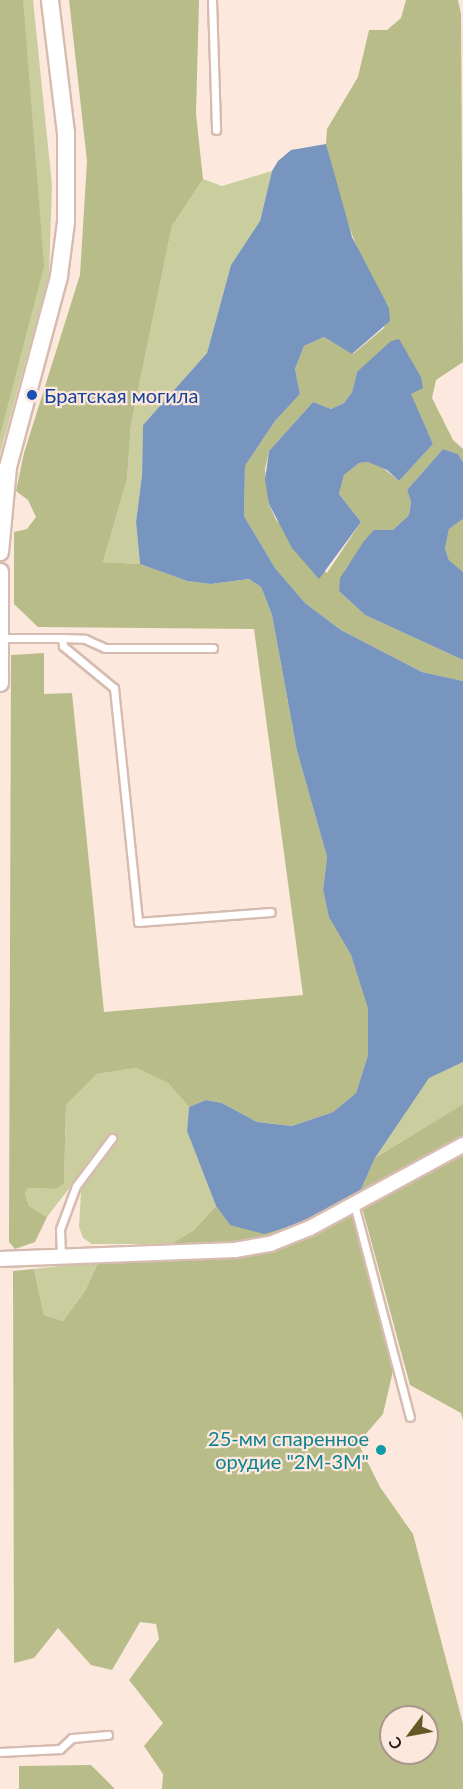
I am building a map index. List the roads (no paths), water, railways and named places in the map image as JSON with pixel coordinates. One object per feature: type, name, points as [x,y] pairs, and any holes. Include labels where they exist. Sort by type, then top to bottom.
[{"type":"street","points":[[0,552],[8,467],[59,276],[66,222],[66,133],[50,0]]},
{"type":"street","points":[[0,572],[0,683]]},
{"type":"street","points":[[0,1259],[235,1250],[270,1244],[354,1204],[463,1145]]},
{"type":"lane","points":[[212,0],[216,129]]},
{"type":"lane","points":[[0,638],[85,639],[105,648],[213,648]]},
{"type":"lane","points":[[62,638],[63,646],[114,688],[138,921],[271,912]]},
{"type":"lane","points":[[62,1257],[60,1229],[76,1186],[111,1138]]},
{"type":"lane","points":[[354,1204],[410,1417]]},
{"type":"lane","points":[[0,1752],[60,1749],[72,1738],[108,1735]]},
{"type":"water","points":[[326,144],[352,237],[389,308],[390,321],[352,354],[324,337],[304,346],[295,369],[300,394],[275,421],[245,466],[244,516],[275,568],[305,603],[341,630],[422,672],[463,681],[463,1062],[429,1078],[375,1158],[358,1196],[312,1220],[264,1234],[230,1225],[216,1206],[187,1131],[189,1107],[206,1100],[222,1103],[257,1122],[292,1126],[333,1112],[356,1093],[368,1055],[368,1008],[351,955],[329,917],[323,890],[327,857],[297,751],[272,615],[261,587],[249,579],[211,584],[187,581],[140,564],[136,522],[142,475],[143,425],[207,353],[231,265],[260,221],[272,171],[278,161],[291,150]]},
{"type":"water","points":[[399,339],[421,377],[423,388],[411,394],[433,444],[399,481],[387,470],[368,462],[359,463],[344,475],[339,494],[361,522],[319,579],[292,548],[269,504],[265,480],[269,451],[313,402],[331,409],[344,403],[352,392],[357,372],[391,341]]},
{"type":"water","points":[[443,449],[458,454],[463,462],[463,519],[449,529],[445,549],[449,560],[463,572],[463,660],[365,615],[339,591],[340,578],[364,541],[374,530],[393,530],[409,515],[411,502],[407,490]]},
{"type":"place","name":"Братская могила","points":[[32,395]]},
{"type":"place","name":"25-мм спаренное орудие \"2М-3М\"","points":[[381,1450]]}]
